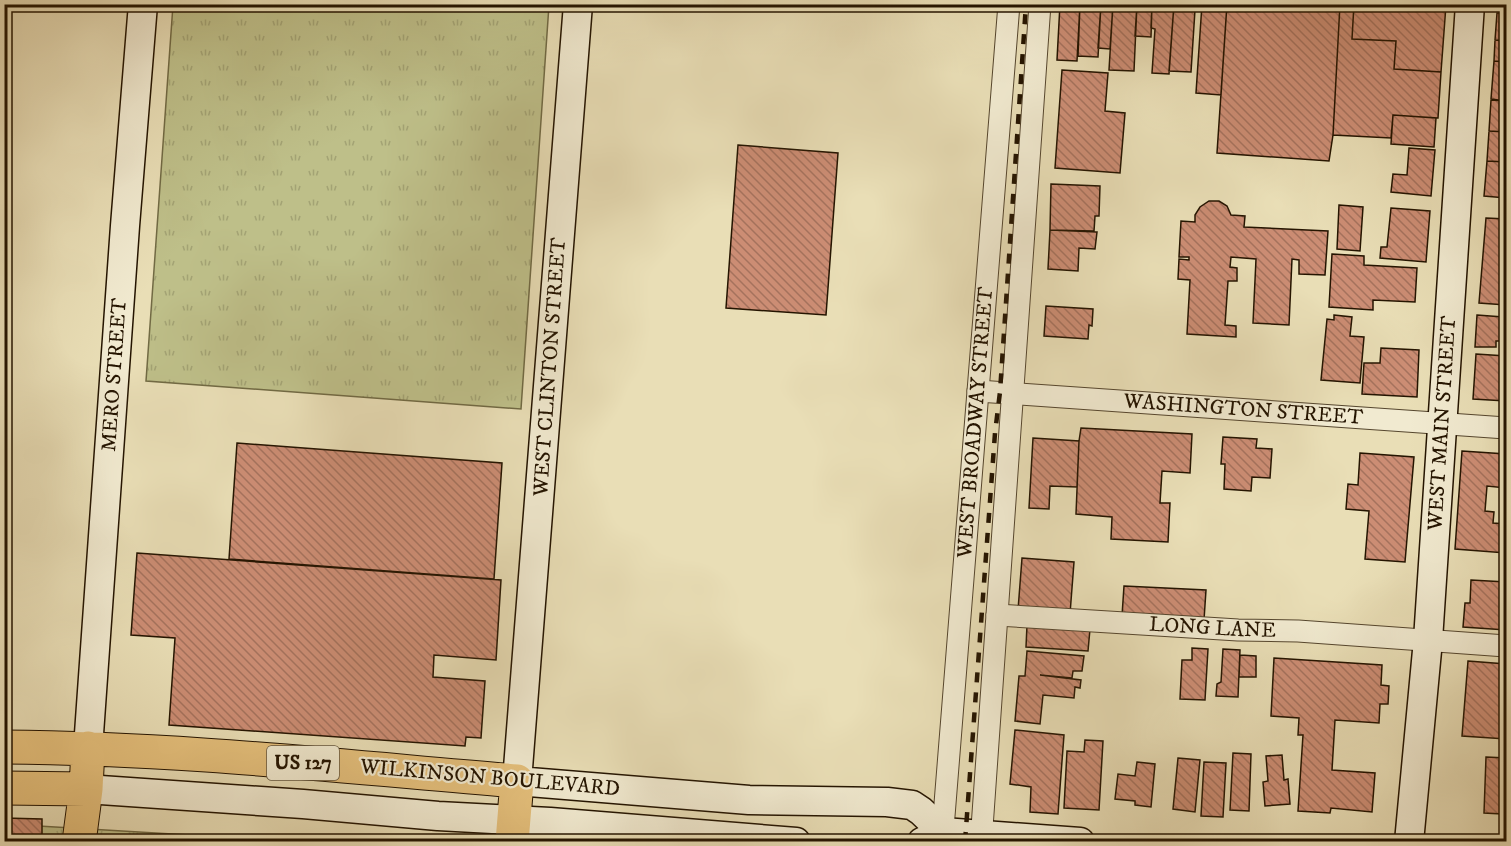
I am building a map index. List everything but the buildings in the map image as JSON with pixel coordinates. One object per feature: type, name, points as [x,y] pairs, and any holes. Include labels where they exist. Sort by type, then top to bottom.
[{"type":"highway","name":"WILKINSON BOULEVARD","points":[[4,747],[88,748],[258,759],[517,781]]},
{"type":"highway","points":[[79,842],[86,789],[88,748]]},
{"type":"highway","points":[[513,831],[517,781]]},
{"type":"highway","name":"WILKINSON BOULEVARD","points":[[4,788],[86,789]]},
{"type":"main road","name":"MERO STREET","points":[[88,748],[143,4]]},
{"type":"main road","name":"WEST CLINTON STREET","points":[[517,781],[578,4]]},
{"type":"main road","name":"WEST MAIN STREET","points":[[1409,842],[1428,640],[1470,4]]},
{"type":"main road","name":"WILKINSON BOULEVARD","points":[[517,781],[749,800],[887,802],[912,805],[921,811],[935,838]]},
{"type":"main road","name":"WILKINSON BOULEVARD","points":[[86,789],[438,816],[513,831],[550,822],[796,842]]},
{"type":"main road","points":[[935,838],[1080,842]]},
{"type":"street","name":"WEST BROADWAY STREET","points":[[935,838],[978,390],[1010,4]]},
{"type":"street","name":"WEST BROADWAY STREET","points":[[982,838],[1040,4]]},
{"type":"street","points":[[996,170],[1029,171]]},
{"type":"street","name":"WASHINGTON STREET","points":[[978,390],[1506,428]]},
{"type":"street","name":"LONG LANE","points":[[998,615],[1226,629],[1298,631],[1506,646]]},
{"type":"green space","points":[[173,5],[549,5],[521,409],[146,381]]},
{"type":"green space","points":[[5,824],[288,841],[5,841]]},
{"type":"railway","points":[[965,842],[995,433],[1000,392],[1026,4]]}]
